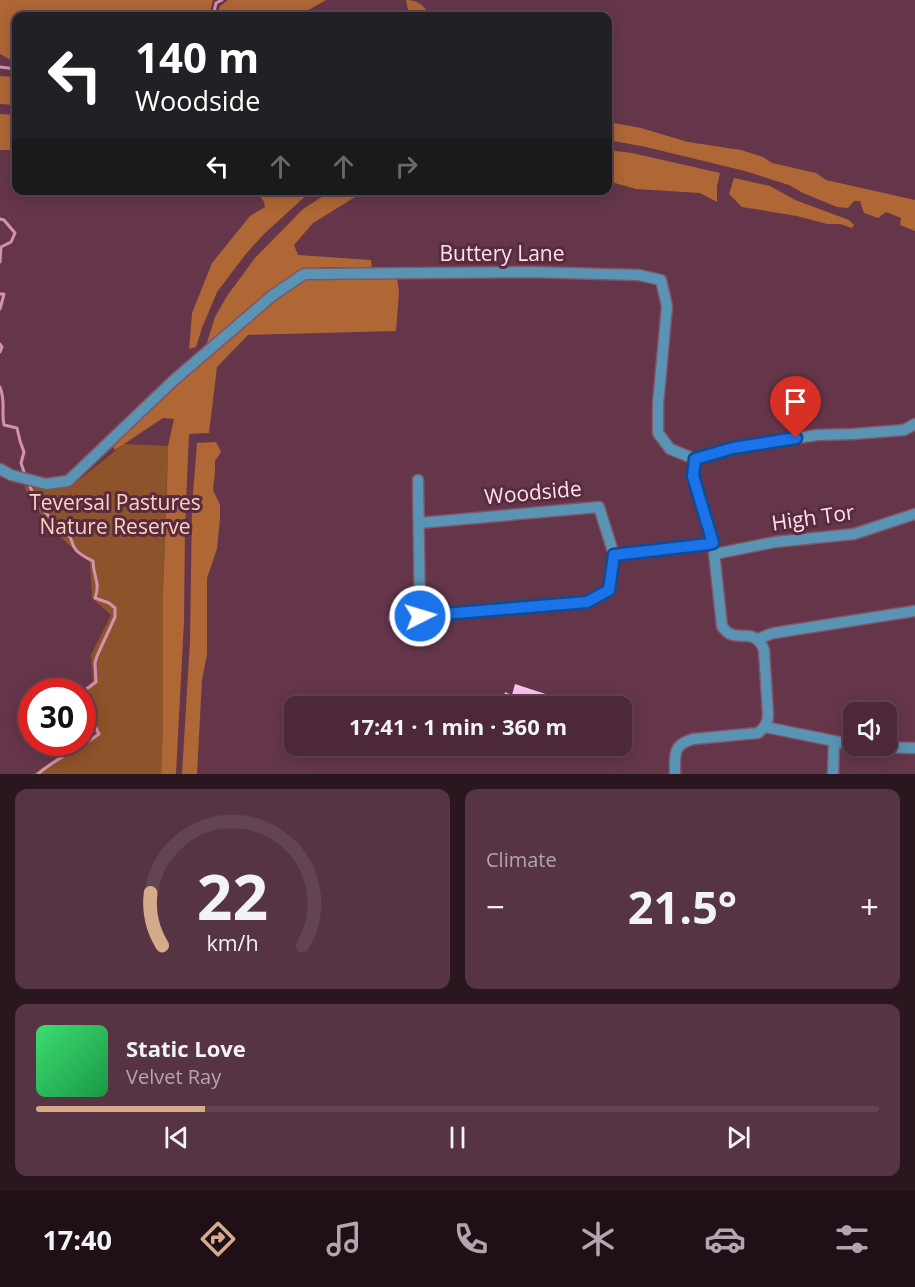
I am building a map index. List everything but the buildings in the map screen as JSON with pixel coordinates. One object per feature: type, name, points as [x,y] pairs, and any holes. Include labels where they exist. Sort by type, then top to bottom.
[{"type":"street","name":"Buttery Lane","points":[[0,469],[11,475],[46,484],[68,481],[174,380],[273,295],[304,274],[530,272],[639,275],[661,280],[667,306],[658,404],[658,433],[670,449],[695,459]]},
{"type":"street","points":[[675,774],[677,748],[684,742],[693,739],[758,733],[768,722],[764,650],[757,639],[750,636],[731,635],[722,626],[714,548],[693,476],[695,459],[733,448],[817,435],[904,430],[915,424]]},
{"type":"street","points":[[418,480],[420,616]]},
{"type":"street","name":"Woodside","points":[[394,618],[587,602],[609,590],[614,555],[599,507],[419,523]]},
{"type":"street","name":"High Tor","points":[[714,548],[854,534],[915,513]]},
{"type":"street","points":[[614,555],[709,544],[714,548]]},
{"type":"street","points":[[757,639],[768,634],[915,611]]},
{"type":"street","points":[[765,727],[843,743]]},
{"type":"street","points":[[833,774],[834,741]]},
{"type":"street","points":[[897,748],[915,748]]},
{"type":"green space","name":"Teversal Pastures Nature Reserve","points":[[124,444],[168,446],[163,593],[161,774],[33,774],[60,756],[96,756],[96,678],[93,678],[91,655],[111,615],[92,598],[90,561],[71,547],[52,528],[35,506],[24,486],[45,490],[70,487]]},
{"type":"shaded area","points":[[0,0],[213,0],[210,12],[12,12],[12,61],[0,54]]},
{"type":"shaded area","points":[[228,0],[326,0],[305,12],[218,12],[220,6]]},
{"type":"shaded area","points":[[406,0],[415,1],[428,12],[409,12]]},
{"type":"shaded area","points":[[0,76],[12,77],[12,105],[0,104]]},
{"type":"shaded area","points":[[0,114],[12,115],[12,150],[0,150]]},
{"type":"shaded area","points":[[612,123],[641,128],[688,142],[741,150],[763,157],[772,163],[816,173],[826,180],[915,200],[915,231],[900,225],[901,218],[886,212],[878,218],[864,213],[860,201],[854,201],[848,208],[837,207],[789,185],[745,171],[612,141]]},
{"type":"shaded area","points":[[612,150],[720,173],[717,202],[700,193],[636,189],[612,182]]},
{"type":"shaded area","points":[[734,178],[770,186],[795,200],[849,220],[854,225],[852,228],[840,224],[827,224],[797,216],[742,207],[729,194]]},
{"type":"shaded area","points":[[260,195],[307,195],[245,255],[217,292],[196,347],[189,349],[192,313],[212,263],[250,216],[265,207]]},
{"type":"shaded area","points":[[325,195],[358,195],[313,223],[294,245],[298,255],[371,260],[372,270],[325,267],[298,273],[205,349],[215,317],[227,296],[255,258],[303,209]]},
{"type":"shaded area","points":[[305,277],[397,278],[399,292],[396,331],[248,335],[217,367],[209,433],[189,434],[184,621],[176,774],[161,774],[163,593],[168,446],[174,419],[163,418],[115,450],[112,445],[180,378],[201,365],[275,297]]},
{"type":"shaded area","points":[[216,442],[221,452],[215,461],[213,490],[220,505],[220,518],[217,549],[207,578],[207,654],[202,680],[197,774],[182,774],[190,641],[192,506],[197,443]]},
{"type":"waterway","points":[[214,12],[216,3],[222,0]]},
{"type":"waterway","points":[[0,67],[12,68]]},
{"type":"waterway","points":[[0,219],[4,220],[15,233],[11,242],[1,247],[0,262]]},
{"type":"waterway","points":[[0,294],[4,294],[0,309]]},
{"type":"waterway","points":[[0,344],[2,347],[0,352]]},
{"type":"waterway","points":[[0,387],[3,397],[4,425],[17,428],[24,452],[21,463],[25,475]]},
{"type":"waterway","points":[[29,484],[41,506],[58,526],[68,533],[75,549],[82,556],[93,561],[97,583],[95,598],[115,608],[115,617],[95,663],[96,678]]},
{"type":"waterway","points":[[96,728],[99,734],[96,736]]},
{"type":"waterway","points":[[38,774],[64,756]]},
{"type":"route","points":[[420,616],[587,602],[609,590],[614,555],[713,543],[693,476],[695,459],[733,448],[796,438]]}]
